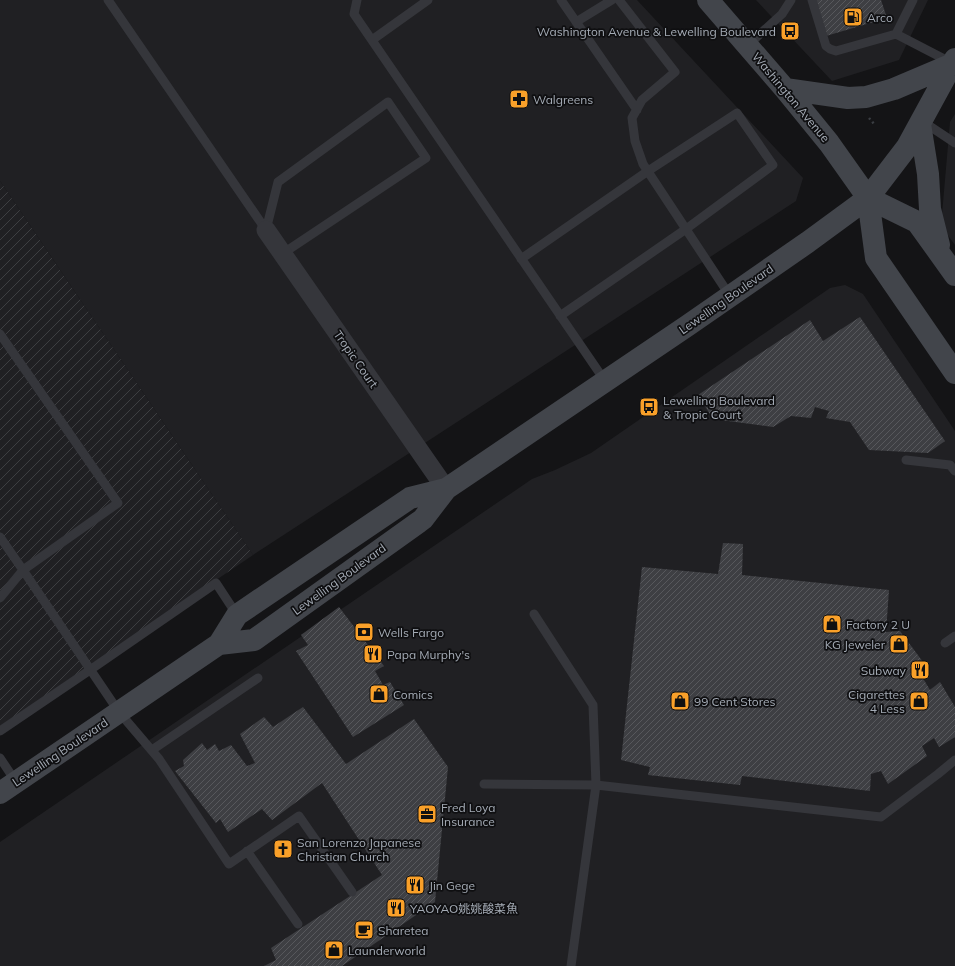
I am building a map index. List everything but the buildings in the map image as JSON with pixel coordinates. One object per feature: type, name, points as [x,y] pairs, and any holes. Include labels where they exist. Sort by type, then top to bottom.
[{"type":"main road","name":"Washington Avenue","points":[[708,0],[785,88],[829,143],[868,198],[876,258],[955,373]]},
{"type":"main road","points":[[785,88],[848,98],[866,97],[894,89],[954,61]]},
{"type":"main road","name":"Lewelling Boulevard","points":[[219,644],[254,640],[423,519],[446,489],[730,296],[868,198],[903,153],[954,61]]},
{"type":"main road","points":[[921,122],[928,174],[930,210],[942,258]]},
{"type":"main road","name":"Washington Avenue","points":[[868,198],[917,222],[955,275]]},
{"type":"main road","name":"Lewelling Boulevard","points":[[8,788],[219,644],[237,615],[410,498],[446,489]]},
{"type":"street","name":"Tropic Court","points":[[266,230],[446,489]]},
{"type":"lane","points":[[108,0],[266,230]]},
{"type":"lane","points":[[357,0],[354,14],[605,381]]},
{"type":"lane","points":[[372,40],[428,0]]},
{"type":"lane","points":[[561,0],[637,110]]},
{"type":"lane","points":[[576,22],[612,0]]},
{"type":"lane","points":[[619,0],[674,72],[642,100],[632,118],[635,141],[643,164],[730,296]]},
{"type":"lane","points":[[748,46],[782,14],[792,0]]},
{"type":"lane","points":[[812,0],[826,46],[830,49],[836,51],[896,34],[954,61]]},
{"type":"lane","points":[[896,34],[909,3]]},
{"type":"lane","points":[[266,230],[278,182],[388,102],[426,158],[282,254]]},
{"type":"lane","points":[[521,259],[648,171],[737,113],[773,166],[686,229],[560,316]]},
{"type":"lane","points":[[921,122],[955,143]]},
{"type":"lane","points":[[0,334],[118,503],[23,570],[0,598]]},
{"type":"lane","points":[[906,460],[950,465],[955,471]]},
{"type":"lane","points":[[0,537],[119,712],[159,759],[229,864],[299,816],[352,892]]},
{"type":"lane","points":[[0,731],[216,583],[237,615]]},
{"type":"lane","points":[[534,614],[593,705],[596,785],[571,966]]},
{"type":"lane","points":[[945,643],[955,636]]},
{"type":"lane","points":[[152,750],[258,678]]},
{"type":"lane","points":[[0,758],[8,788]]},
{"type":"lane","points":[[484,784],[596,785],[881,817],[955,760]]},
{"type":"lane","points":[[938,774],[955,768]]},
{"type":"lane","points":[[247,851],[298,924]]},
{"type":"shaded area","points":[[0,0],[637,0],[803,178],[796,201],[253,555],[0,181]]},
{"type":"shaded area","points":[[756,0],[928,0],[899,60],[832,81]]},
{"type":"shaded area","points":[[955,114],[955,245],[941,226],[950,122]]},
{"type":"shaded area","points":[[0,181],[253,555],[0,726]]},
{"type":"shaded area","points":[[845,285],[863,294],[955,431],[955,966],[0,966],[0,842],[532,479],[591,453],[830,288]]},
{"type":"place","name":"Arco","points":[[853,17]]},
{"type":"place","name":"Washington Avenue & Lewelling Boulevard","points":[[790,31]]},
{"type":"place","name":"Walgreens","points":[[519,99]]},
{"type":"place","name":"Lewelling Boulevard & Tropic Court","points":[[649,407]]},
{"type":"place","name":"Factory 2 U","points":[[832,624]]},
{"type":"place","name":"Wells Fargo","points":[[364,632]]},
{"type":"place","name":"KG Jeweler","points":[[899,644]]},
{"type":"place","name":"Papa Murphy's","points":[[373,654]]},
{"type":"place","name":"Subway","points":[[920,670]]},
{"type":"place","name":"Comics","points":[[379,694]]},
{"type":"place","name":"99 Cent Stores","points":[[680,701]]},
{"type":"place","name":"Cigarettes 4 Less","points":[[919,701]]},
{"type":"place","name":"Fred Loya Insurance","points":[[427,814]]},
{"type":"place","name":"San Lorenzo Japanese Christian Church","points":[[283,849]]},
{"type":"place","name":"Jin Gege","points":[[415,885]]},
{"type":"place","name":"YAOYAO姚姚酸菜魚","points":[[396,908]]},
{"type":"place","name":"Sharetea","points":[[364,930]]},
{"type":"place","name":"Launderworld","points":[[334,950]]}]
